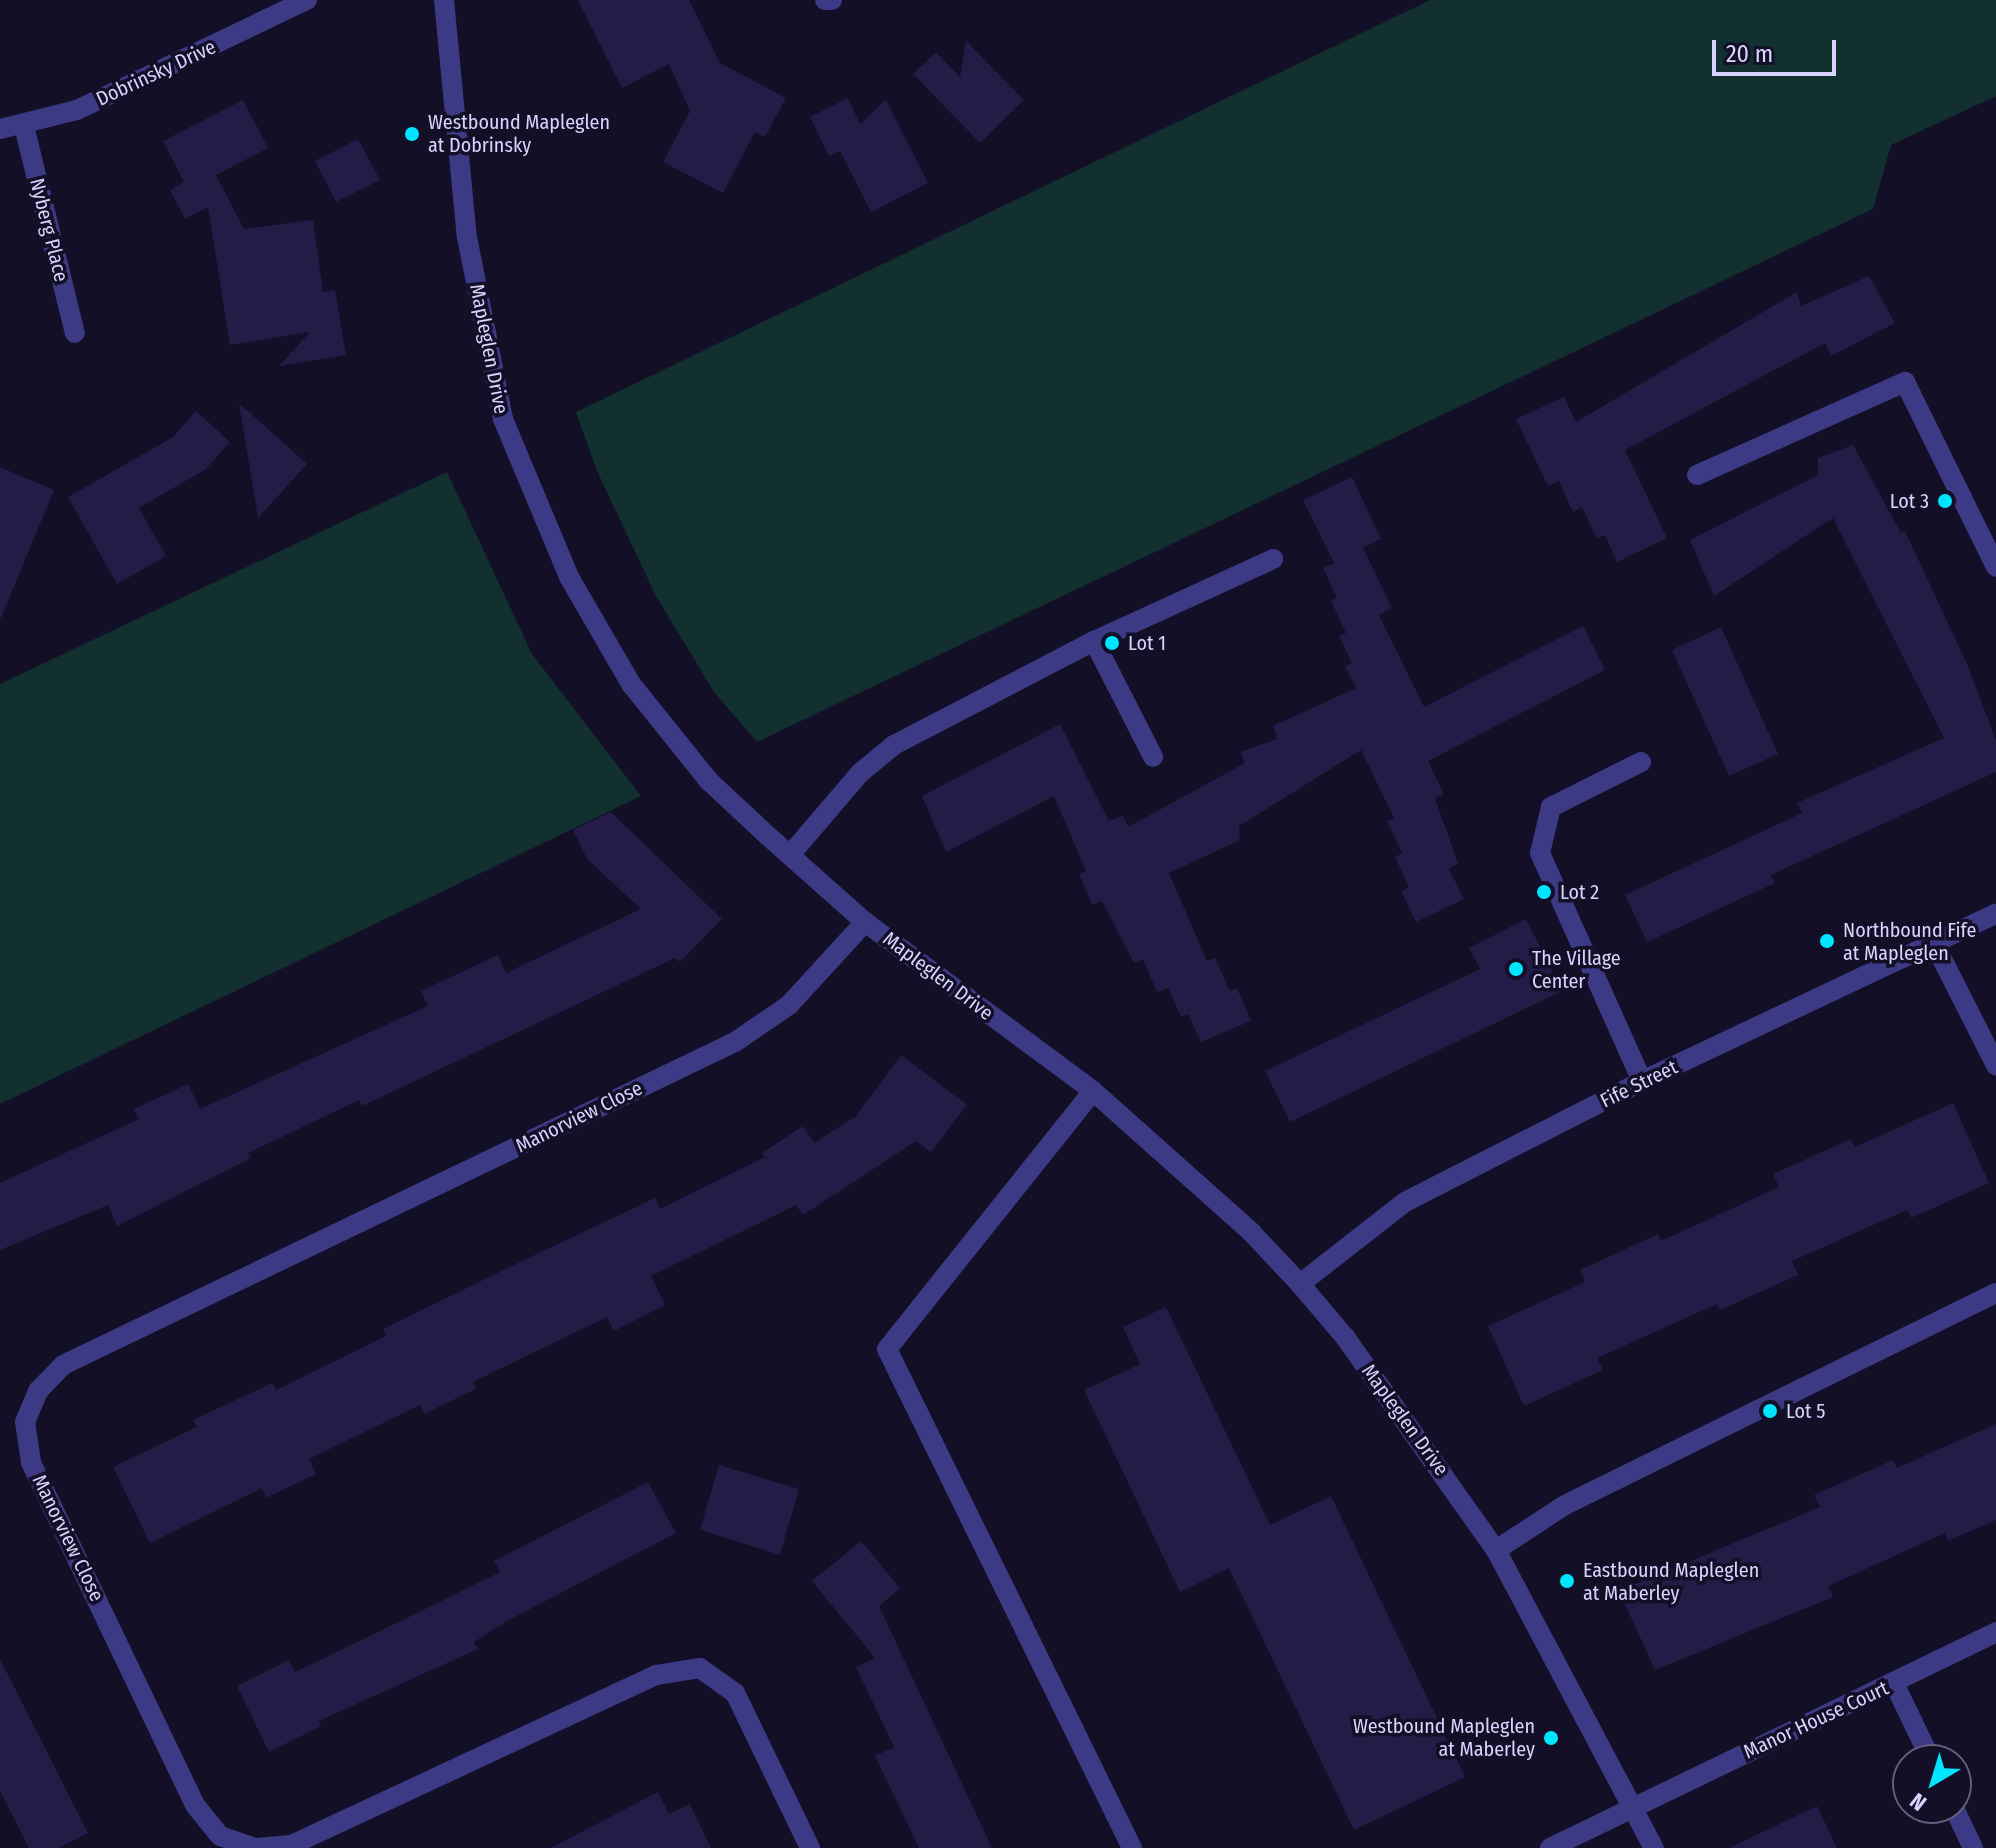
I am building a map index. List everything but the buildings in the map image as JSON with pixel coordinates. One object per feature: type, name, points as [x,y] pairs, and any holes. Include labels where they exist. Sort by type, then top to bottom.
[{"type":"street","name":"Dobrinsky Drive","points":[[0,129],[24,126],[77,110],[307,0]]},
{"type":"street","name":"Mapleglen Drive","points":[[444,0],[467,237],[503,419],[569,577],[631,684],[709,781],[790,855],[865,922],[1093,1091],[1251,1232],[1300,1284],[1345,1337],[1496,1550],[1636,1806],[1654,1848]]},
{"type":"street","points":[[825,0],[832,0]]},
{"type":"street","name":"Nyberg Place","points":[[24,126],[75,333]]},
{"type":"street","points":[[1697,475],[1905,382],[1996,567]]},
{"type":"street","points":[[790,855],[860,773],[894,745],[1094,641],[1273,559]]},
{"type":"street","points":[[1094,641],[1153,757]]},
{"type":"street","points":[[1641,762],[1551,807],[1540,853],[1642,1081]]},
{"type":"street","name":"Fife Street","points":[[1300,1284],[1405,1202],[1642,1081],[1996,914]]},
{"type":"street","name":"Manorview Close","points":[[810,1848],[735,1693],[700,1668],[656,1675],[291,1845],[255,1848],[220,1836],[195,1805],[31,1462],[25,1422],[38,1391],[63,1365],[735,1042],[789,1005],[865,922]]},
{"type":"street","points":[[1935,945],[1996,1065]]},
{"type":"street","points":[[1093,1091],[887,1349],[1132,1848]]},
{"type":"street","points":[[1496,1550],[1565,1505],[1996,1293]]},
{"type":"street","name":"Manor House Court","points":[[1550,1848],[1996,1632]]},
{"type":"street","points":[[1894,1683],[1923,1744]]},
{"type":"street","points":[[1962,1824],[1973,1848]]},
{"type":"green space","points":[[1430,0],[1996,0],[1996,96],[1891,145],[1873,209],[757,742],[714,692],[656,596],[597,471],[576,412]]},
{"type":"green space","points":[[447,472],[532,654],[641,796],[0,1104],[0,684]]},
{"type":"place","name":"Westbound Mapleglen at Dobrinsky","points":[[412,134]]},
{"type":"place","name":"Lot 3","points":[[1945,501]]},
{"type":"place","name":"Lot 1","points":[[1112,643]]},
{"type":"place","name":"Lot 2","points":[[1544,892]]},
{"type":"place","name":"Northbound Fife at Mapleglen","points":[[1827,941]]},
{"type":"place","name":"The Village Center","points":[[1516,969]]},
{"type":"place","name":"Lot 5","points":[[1770,1411]]},
{"type":"place","name":"Eastbound Mapleglen at Maberley","points":[[1567,1581]]},
{"type":"place","name":"Westbound Mapleglen at Maberley","points":[[1551,1738]]}]
